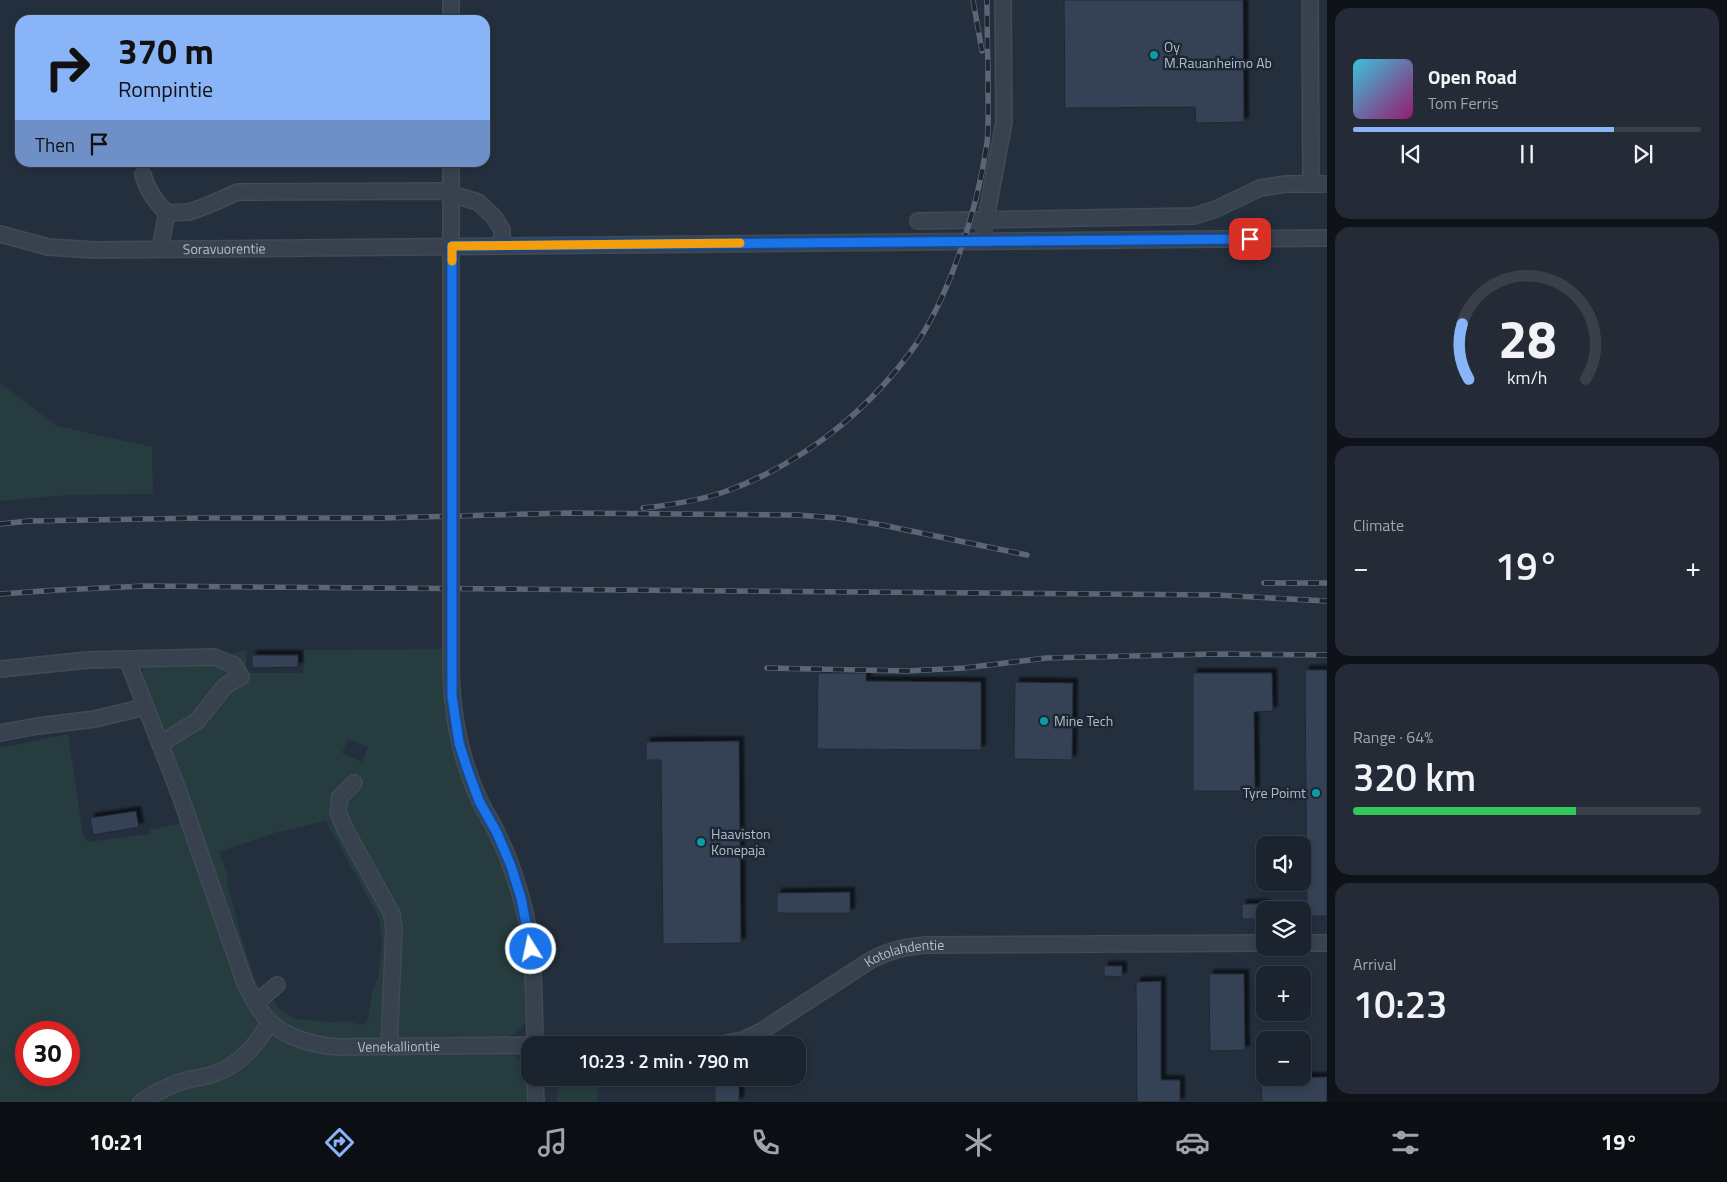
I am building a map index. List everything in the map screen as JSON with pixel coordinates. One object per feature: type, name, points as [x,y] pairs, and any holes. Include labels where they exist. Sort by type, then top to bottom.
[{"type":"street","points":[[451,0],[452,15]]},
{"type":"street","points":[[981,241],[987,220],[1004,122],[1003,0]]},
{"type":"street","points":[[1310,0],[1312,184]]},
{"type":"street","points":[[452,167],[451,670],[454,720],[461,752],[479,801],[497,833],[511,866],[523,906],[533,966],[535,1036]]},
{"type":"street","points":[[144,175],[147,188],[155,202],[167,213],[189,212],[238,192],[441,191],[478,202],[494,217],[502,230],[502,246]]},
{"type":"street","points":[[918,221],[1194,216],[1216,209],[1260,188],[1286,184],[1327,184]]},
{"type":"street","points":[[162,249],[162,238],[167,213]]},
{"type":"street","name":"Soravuorentie","points":[[0,234],[48,247],[94,250],[1327,238]]},
{"type":"street","points":[[0,669],[88,660],[214,657],[234,665],[241,677],[226,685],[197,721],[160,744]]},
{"type":"street","name":"Venekalliontie","points":[[127,659],[180,795],[245,983],[256,1003],[270,1022],[296,1039],[319,1046],[521,1045]]},
{"type":"street","points":[[0,734],[38,726],[95,719],[145,706]]},
{"type":"street","points":[[354,783],[340,797],[338,812],[345,829],[385,898],[392,914],[394,929],[389,1047]]},
{"type":"street","name":"Kotolahdentie","points":[[752,1036],[871,960],[890,951],[906,947],[936,945],[1256,943]]},
{"type":"street","points":[[1311,943],[1327,943]]},
{"type":"street","points":[[256,1003],[277,985]]},
{"type":"street","points":[[141,1102],[170,1085],[212,1075],[228,1068],[249,1052],[270,1022]]},
{"type":"street","points":[[535,1086],[536,1102]]},
{"type":"green space","points":[[0,383],[57,426],[152,447],[153,494],[69,495],[0,501]]},
{"type":"green space","points":[[442,649],[446,709],[459,769],[503,866],[520,925],[526,970],[528,1009],[524,1025],[518,1032],[508,1037],[508,1052],[521,1062],[521,1086],[528,1086],[528,1102],[0,1102],[0,748],[68,734],[83,835],[88,842],[150,834],[150,830],[195,820],[142,678],[144,653],[231,654],[246,650],[246,673],[303,673],[304,650]],"holes":[[[348,739],[368,747],[362,762],[342,753]],[[326,821],[379,918],[382,940],[379,974],[372,992],[368,1020],[365,1024],[359,1025],[349,1021],[328,1022],[296,1019],[278,1008],[272,997],[257,986],[243,943],[227,882],[227,873],[219,852],[274,833]]]},
{"type":"green space","points":[[558,1086],[597,1086],[598,1102],[557,1102]]},
{"type":"building","name":"Oy M.Rauanheimo Ab","points":[[1064,0],[1243,0],[1244,122],[1196,123],[1195,107],[1065,108]]},
{"type":"building","points":[[252,655],[298,655],[298,667],[252,668]]},
{"type":"building","name":"Tyre Poimt","points":[[1305,670],[1327,670],[1327,916],[1311,916],[1311,901],[1307,901],[1307,891],[1311,891],[1311,836],[1306,836]]},
{"type":"building","points":[[818,673],[866,673],[866,681],[981,682],[981,750],[817,749]]},
{"type":"building","points":[[1193,673],[1272,673],[1273,711],[1254,712],[1255,791],[1193,791]]},
{"type":"building","name":"Mine Tech","points":[[1015,682],[1073,683],[1072,760],[1014,759]]},
{"type":"building","name":"Haaviston Konepaja","points":[[739,741],[741,943],[663,944],[661,760],[646,760],[646,742]]},
{"type":"building","points":[[136,811],[139,827],[93,835],[90,818]]},
{"type":"building","points":[[850,892],[850,913],[777,913],[777,893]]},
{"type":"building","points":[[1242,904],[1256,904],[1256,919],[1242,919]]},
{"type":"building","points":[[1104,966],[1122,966],[1122,977],[1104,976]]},
{"type":"building","points":[[1209,974],[1244,974],[1245,1050],[1210,1051]]},
{"type":"building","points":[[1161,981],[1161,1080],[1180,1080],[1180,1102],[1137,1102],[1136,982]]},
{"type":"building","points":[[1311,1077],[1327,1077],[1327,1102],[1262,1102],[1261,1086],[1311,1086]]},
{"type":"building","points":[[715,1086],[739,1086],[739,1102],[715,1102]]},
{"type":"railway","points":[[973,0],[982,51]]},
{"type":"railway","points":[[643,508],[684,502],[724,492],[751,481],[802,454],[826,437],[871,398],[909,354],[923,333],[948,282],[969,225],[983,169],[988,122],[987,0]]},
{"type":"railway","points":[[0,524],[29,521],[202,518],[383,518],[567,513],[797,515],[838,518],[882,525],[1027,555]]},
{"type":"railway","points":[[1264,583],[1327,583]]},
{"type":"railway","points":[[0,594],[145,586],[1217,595],[1327,601]]},
{"type":"railway","points":[[767,668],[907,671],[964,668],[1046,658],[1217,654],[1327,655]]},
{"type":"slow traffic","points":[[452,261],[452,246],[740,243]]},
{"type":"place","name":"Oy M.Rauanheimo Ab","points":[[1154,55]]},
{"type":"place","name":"Mine Tech","points":[[1044,721]]},
{"type":"place","name":"Tyre Poimt","points":[[1316,793]]},
{"type":"place","name":"Haaviston Konepaja","points":[[701,842]]},
{"type":"route","points":[[531,949],[521,898],[511,866],[497,833],[479,801],[459,743],[454,720],[451,670],[452,246],[1250,239]]}]
